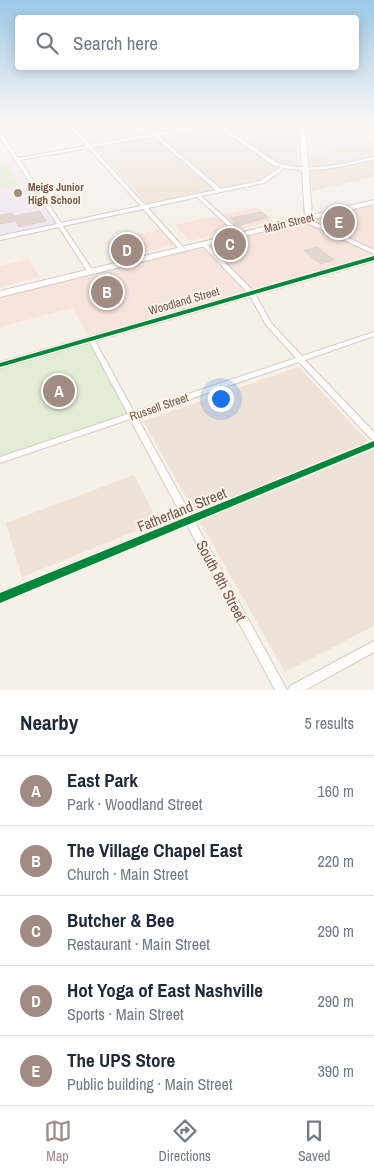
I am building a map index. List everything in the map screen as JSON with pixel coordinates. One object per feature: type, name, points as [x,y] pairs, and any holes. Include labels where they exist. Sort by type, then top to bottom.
[{"type":"street","points":[[16,156],[90,271]]},
{"type":"street","points":[[18,159],[34,156]]},
{"type":"street","points":[[99,156],[182,249]]},
{"type":"street","points":[[180,156],[220,191]]},
{"type":"street","points":[[263,156],[284,168],[305,170],[322,170],[374,158]]},
{"type":"street","points":[[304,156],[309,222],[374,252]]},
{"type":"street","points":[[0,238],[262,182],[284,168]]},
{"type":"street","points":[[198,196],[241,235]]},
{"type":"street","name":"Main Street","points":[[0,294],[374,202]]},
{"type":"street","points":[[204,244],[252,293],[268,324],[374,437]]},
{"type":"street","name":"Woodland Street","points":[[0,365],[374,258]]},
{"type":"street","name":"Russell Street","points":[[0,460],[374,334]]},
{"type":"street","name":"South 8th Street","points":[[91,339],[280,690]]},
{"type":"street","name":"Fatherland Street","points":[[0,598],[374,444]]},
{"type":"street","points":[[294,690],[374,646]]},
{"type":"shaded area","points":[[104,156],[298,156],[298,167],[278,163],[276,169],[258,180],[147,204]]},
{"type":"shaded area","points":[[309,156],[374,156],[374,177],[312,191]]},
{"type":"shaded area","name":"Meigs Junior High School","points":[[14,158],[56,224],[0,236],[0,161]]},
{"type":"shaded area","points":[[374,202],[374,258],[91,339],[72,308],[0,327],[0,294]]},
{"type":"shaded area","points":[[257,207],[273,221],[190,241],[175,225]]},
{"type":"shaded area","points":[[160,229],[174,245],[115,259],[104,242]]},
{"type":"shaded area","points":[[29,259],[40,277],[0,287],[0,266]]},
{"type":"shaded area","points":[[299,367],[374,448],[374,626],[285,672],[143,421]]},
{"type":"shaded area","points":[[134,475],[158,522],[22,577],[6,523]]},
{"type":"green space","points":[[6,163],[19,186],[0,189],[0,164]]},
{"type":"green space","points":[[91,339],[131,417],[0,460],[0,365]]},
{"type":"building","name":"Meigs Junior High School","points":[[40,211],[46,221],[19,227],[16,221],[0,224],[0,215],[12,213],[13,216]]},
{"type":"building","points":[[262,212],[268,217],[238,226],[230,218]]},
{"type":"building","points":[[317,247],[334,260],[321,264],[304,251]]},
{"type":"cycle path","points":[[0,365],[374,258]]},
{"type":"cycle path","points":[[0,598],[374,444]]},
{"type":"place","name":"Meigs Junior High School","points":[[18,193]]},
{"type":"place","name":"The UPS Store","points":[[339,222]]},
{"type":"place","name":"Butcher & Bee","points":[[230,244]]},
{"type":"place","name":"Hot Yoga of East Nashville","points":[[127,250]]},
{"type":"place","name":"The Village Chapel East","points":[[107,292]]},
{"type":"place","name":"East Park","points":[[59,391]]}]
